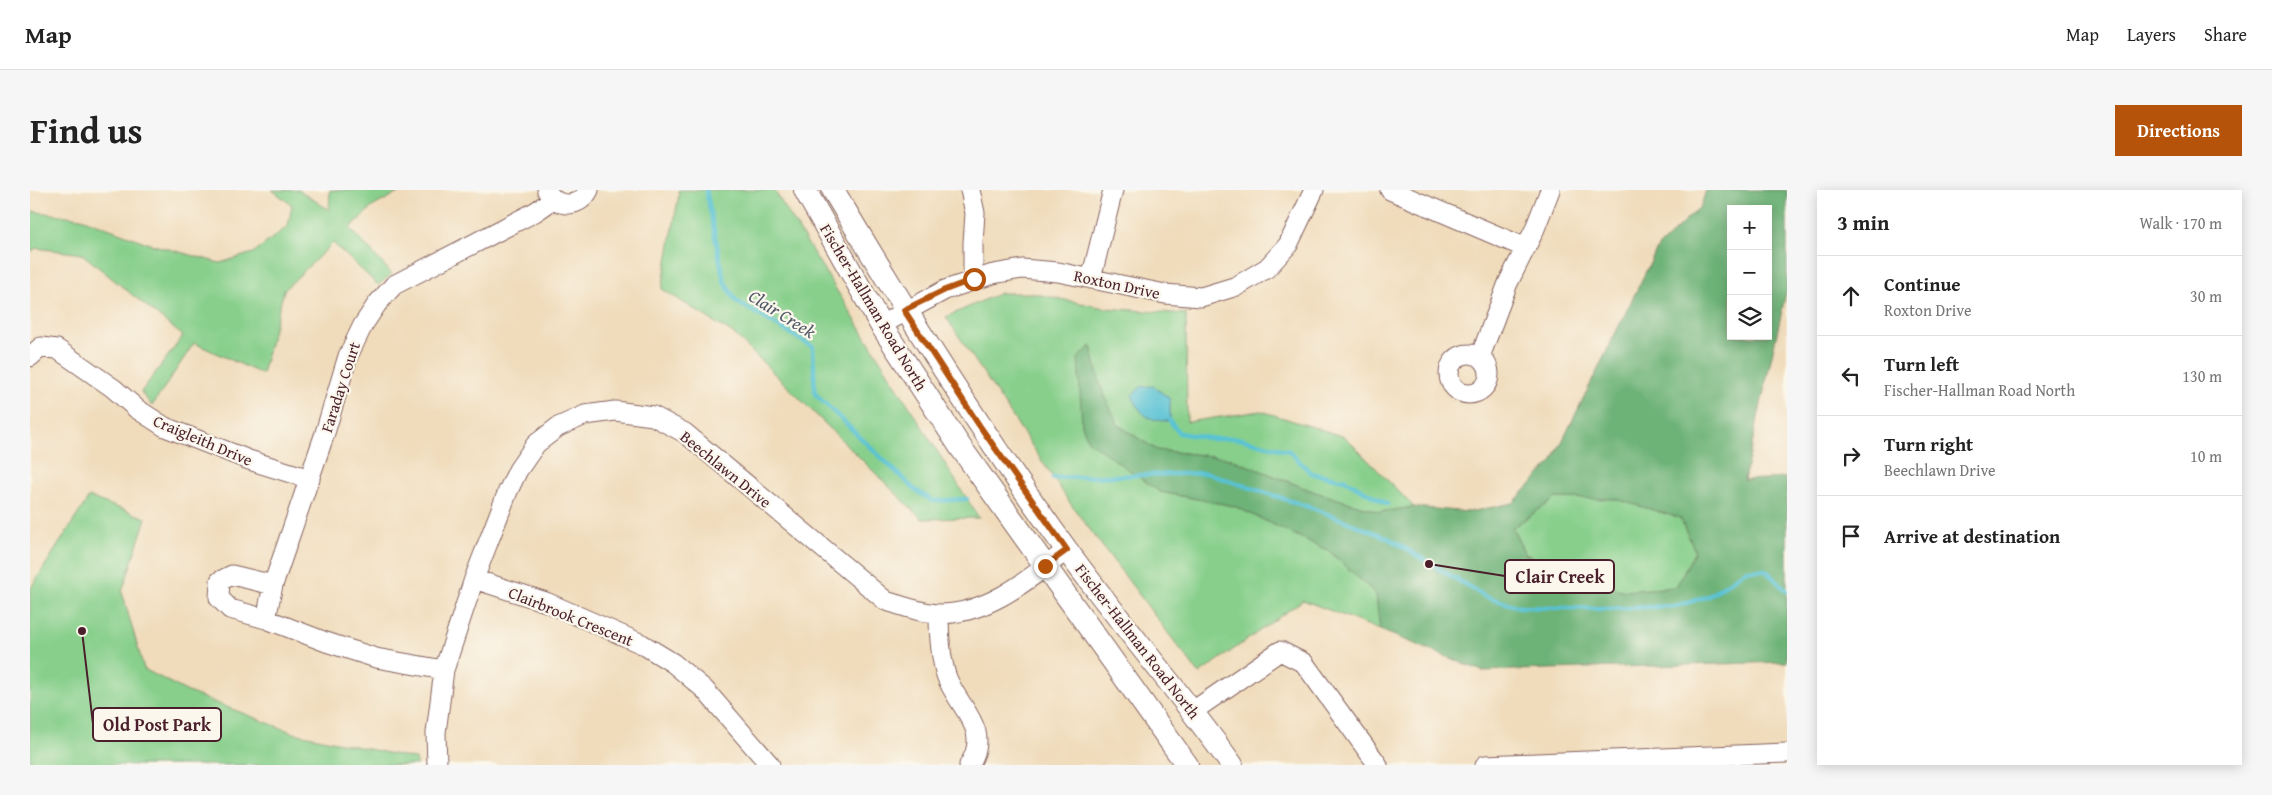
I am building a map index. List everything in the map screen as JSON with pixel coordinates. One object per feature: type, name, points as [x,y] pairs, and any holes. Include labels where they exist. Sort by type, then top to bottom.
[{"type":"main road","name":"Fischer-Hallman Road North","points":[[805,190],[881,325],[959,445],[1187,765]]},
{"type":"main road","name":"Fischer-Hallman Road North","points":[[833,190],[904,310],[979,425],[1067,550],[1193,711],[1232,765]]},
{"type":"street","name":"Faraday Court","points":[[266,620],[273,585],[310,479],[348,356],[362,325],[377,304],[394,285],[535,212],[551,195],[569,204],[577,203],[584,199],[590,190]]},
{"type":"street","points":[[970,190],[976,213],[974,279]]},
{"type":"street","points":[[1091,279],[1114,190]]},
{"type":"street","name":"Roxton Drive","points":[[881,325],[904,310],[945,290],[974,279],[1022,269],[1058,272],[1165,294],[1201,296],[1237,286],[1267,268],[1288,245],[1314,190]]},
{"type":"street","points":[[1390,190],[1526,248]]},
{"type":"street","points":[[1480,357],[1508,283],[1526,248],[1550,190]]},
{"type":"street","name":"Craigleith Drive","points":[[30,357],[41,347],[57,348],[112,388],[137,409],[165,427],[249,460],[310,479]]},
{"type":"street","name":"Beechlawn Drive","points":[[437,765],[436,733],[444,670],[474,579],[508,490],[518,470],[536,444],[558,427],[585,415],[615,411],[653,416],[685,433],[886,601],[913,609],[939,614],[978,607],[1020,586],[1067,550]]},
{"type":"street","points":[[273,585],[232,575],[220,581],[219,598],[230,609],[326,642],[376,658],[444,670]]},
{"type":"street","name":"Clairbrook Crescent","points":[[474,579],[546,602],[642,644],[673,663],[704,689],[770,765]]},
{"type":"street","points":[[939,614],[941,650],[947,676],[975,725],[979,740],[976,755],[969,765]]},
{"type":"street","points":[[1193,711],[1280,651],[1304,663],[1378,765]]},
{"type":"street","points":[[1485,765],[1787,752]]},
{"type":"green space","points":[[272,190],[299,190],[329,210],[330,190],[403,190],[372,207],[350,228],[392,274],[378,285],[333,243],[284,290],[262,374],[194,343],[152,406],[141,392],[183,336],[82,254],[36,248],[30,252],[30,211],[81,218],[150,244],[220,263],[253,253],[288,226],[292,205]]},
{"type":"green space","points":[[678,190],[774,190],[979,518],[922,519],[735,335],[662,289],[679,194]]},
{"type":"green space","points":[[1706,190],[1787,190],[1787,288],[1744,480],[1787,478],[1787,662],[1482,671],[1380,630],[1376,594],[1329,551],[1234,506],[1160,492],[1088,441],[1082,425],[1078,358],[1091,346],[1100,385],[1118,425],[1157,450],[1228,458],[1315,492],[1380,512],[1414,507],[1469,512],[1513,503],[1552,462],[1658,247],[1701,206]],"holes":[[[1556,498],[1616,499],[1680,518],[1695,551],[1676,587],[1624,591],[1561,570],[1525,554],[1512,528]]]},
{"type":"green space","points":[[1000,293],[1031,293],[1105,308],[1186,314],[1187,422],[1261,411],[1345,437],[1414,507],[1380,512],[1315,492],[1228,458],[1157,450],[1118,425],[1100,385],[1091,346],[1082,425],[1160,492],[1234,506],[1329,551],[1376,594],[1380,630],[1303,600],[1199,674],[1072,506],[946,317]]},
{"type":"green space","points":[[89,497],[146,518],[122,592],[144,669],[188,692],[294,733],[416,759],[417,765],[30,765],[30,589]]},
{"type":"green space","points":[[1556,498],[1616,499],[1680,518],[1695,551],[1676,587],[1624,591],[1561,570],[1525,554],[1512,528]]},
{"type":"water","points":[[1153,386],[1170,399],[1170,421],[1156,420],[1146,416],[1135,402],[1132,395],[1141,387]]},
{"type":"waterway","name":"Clair Creek","points":[[706,190],[724,281],[736,301],[813,347],[815,394],[915,490],[933,501],[967,499]]},
{"type":"waterway","points":[[1170,421],[1179,433],[1214,439],[1236,438],[1289,451],[1311,473],[1345,480],[1387,504]]},
{"type":"waterway","name":"Clair Creek","points":[[1053,478],[1206,473],[1315,509],[1388,538],[1486,597],[1520,607],[1605,609],[1676,606],[1709,596],[1746,570],[1765,570],[1787,591]]},
{"type":"place","name":"Clair Creek","points":[[1429,564]]},
{"type":"place","name":"Old Post Park","points":[[82,631]]},
{"type":"route","points":[[974,279],[945,290],[904,310],[979,425],[1067,550],[1045,566]]}]
